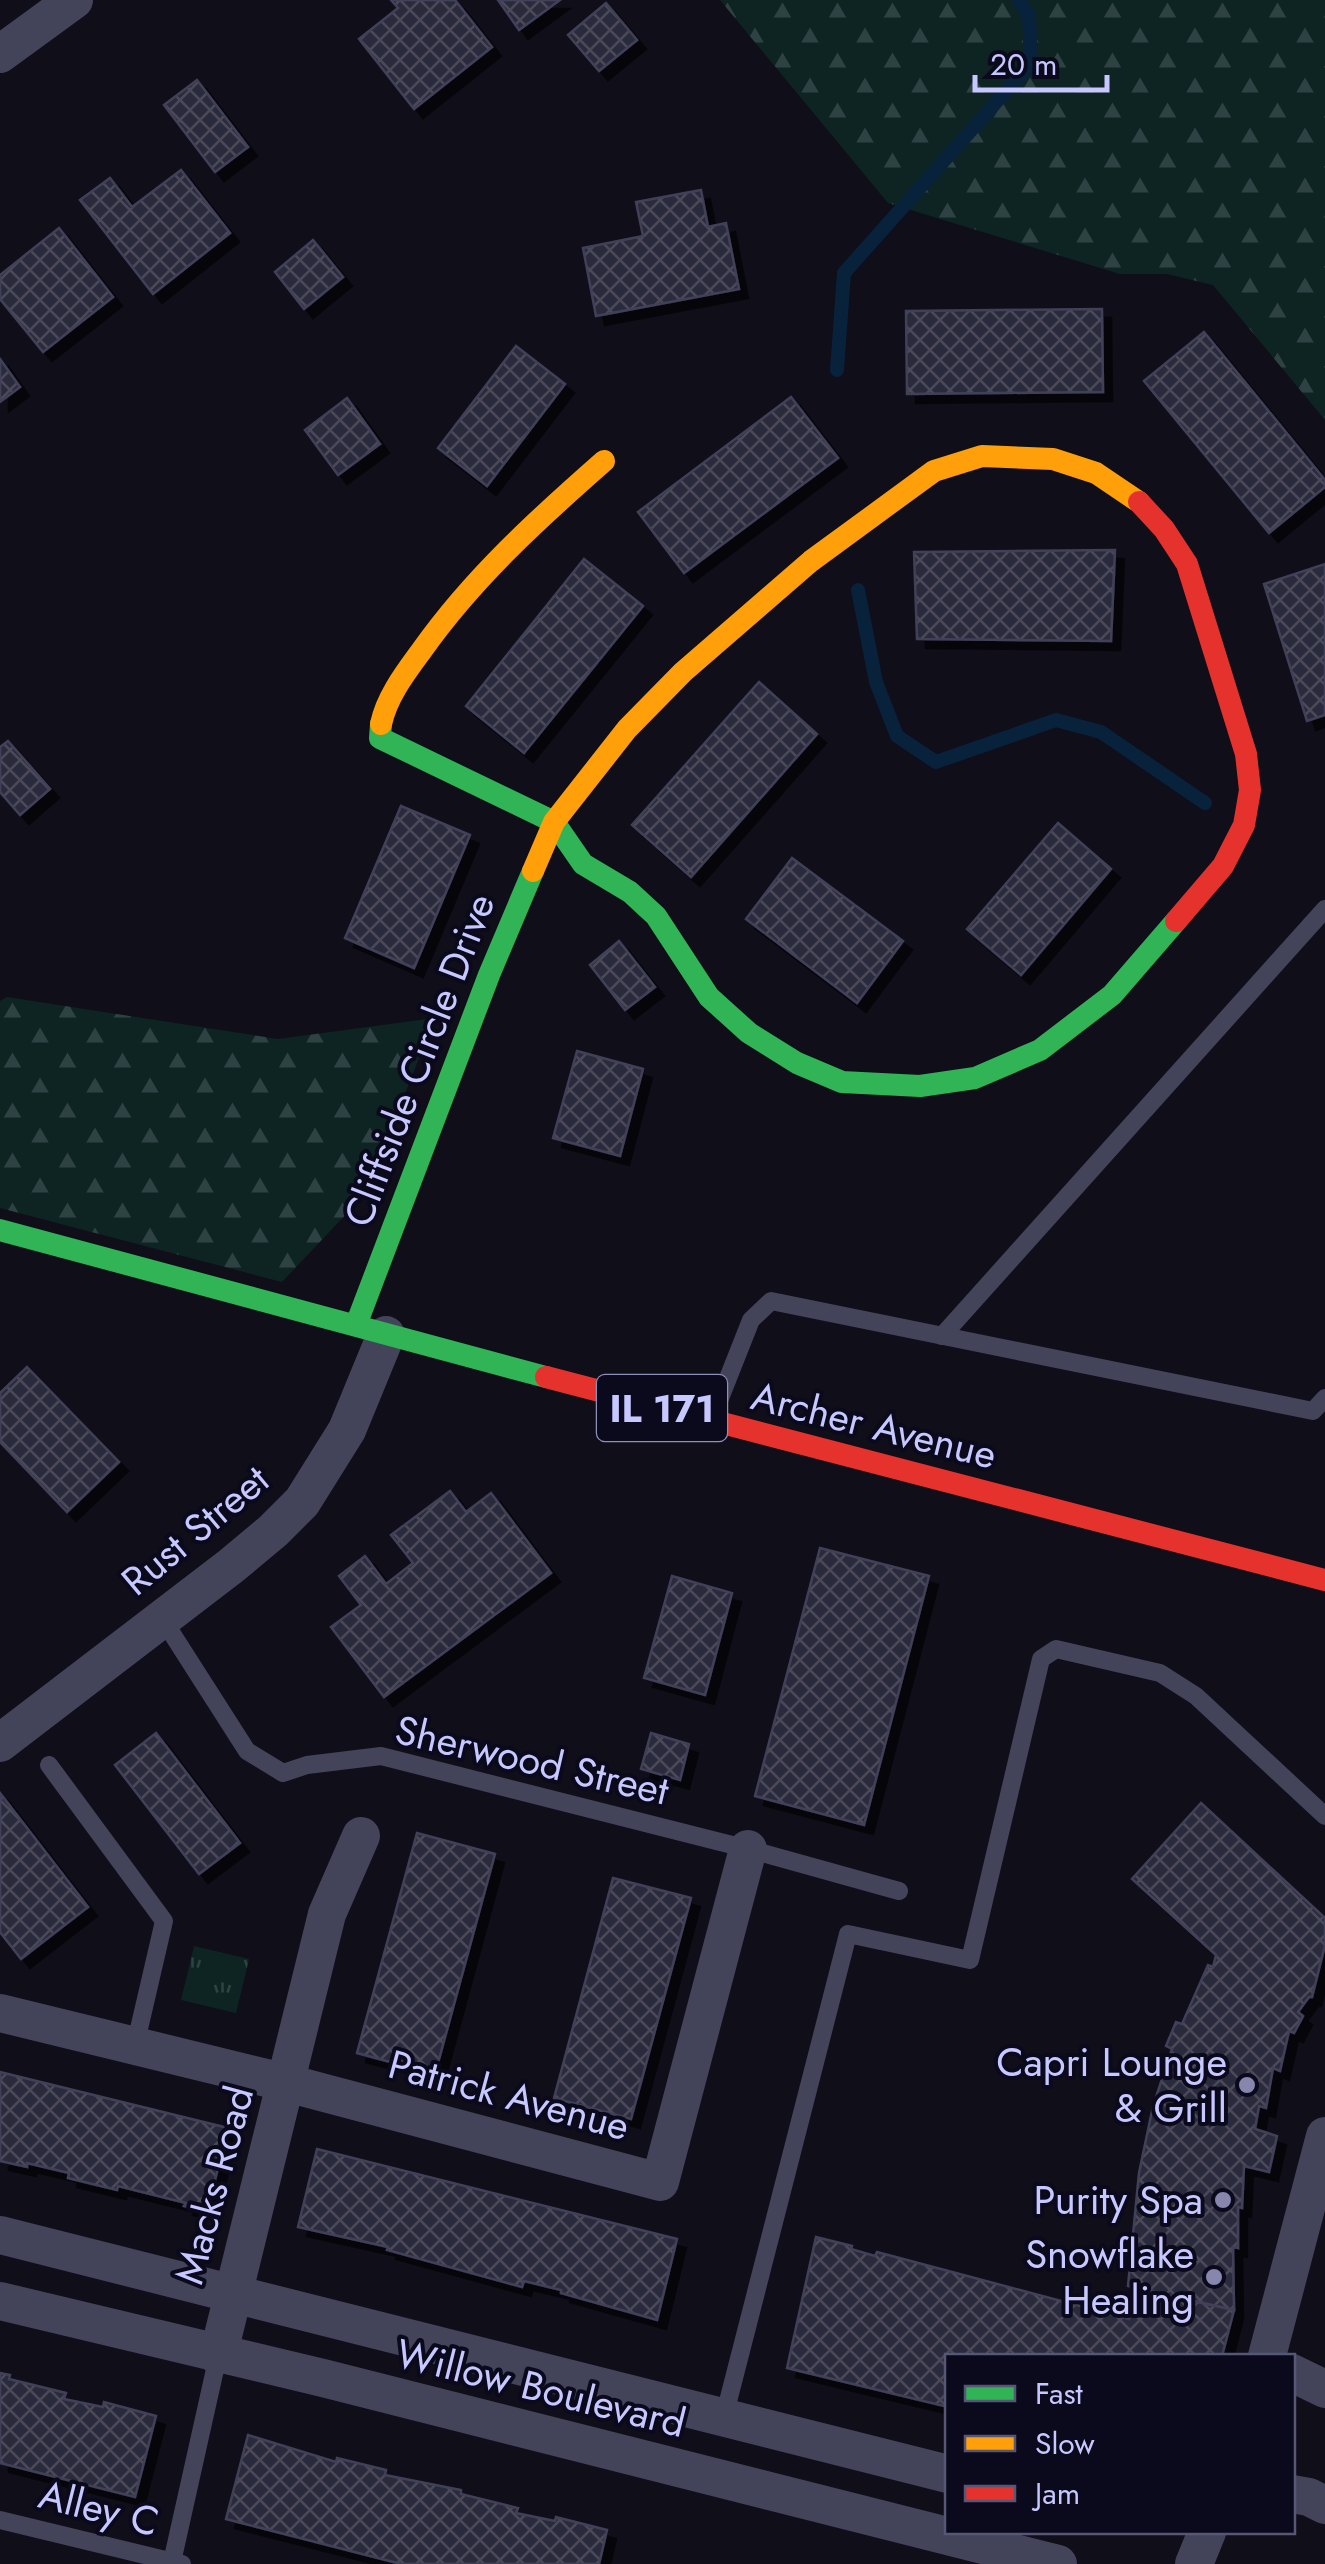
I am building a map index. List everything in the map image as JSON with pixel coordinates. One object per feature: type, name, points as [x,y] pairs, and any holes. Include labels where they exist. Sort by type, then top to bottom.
[{"type":"street","points":[[0,54],[74,0]]},
{"type":"street","name":"Cliffside Circle Drive","points":[[371,1330],[489,975],[554,822],[627,729],[731,628],[811,560],[934,472],[982,456],[1053,459],[1096,472],[1132,494],[1164,529],[1187,564],[1202,602],[1246,754],[1250,790],[1244,826],[1223,866],[1112,995],[1040,1050],[975,1078],[920,1086],[842,1082],[797,1063],[748,1033],[709,997],[656,916],[630,892],[583,864],[554,822]]},
{"type":"street","points":[[554,822],[380,738],[379,718],[444,617],[513,542],[604,460]]},
{"type":"street","name":"Archer Avenue","points":[[0,1230],[711,1422],[1325,1580]]},
{"type":"street","name":"Rust Street","points":[[0,1743],[274,1532],[302,1502],[347,1430],[371,1330]]},
{"type":"street","name":"Macks Road","points":[[218,2356],[327,1914],[362,1836]]},
{"type":"street","name":"Patrick Avenue","points":[[0,2013],[288,2083],[660,2182],[748,1849]]},
{"type":"street","points":[[1277,2354],[1325,2136]]},
{"type":"street","name":"Willow Boulevard","points":[[0,2235],[945,2473]]},
{"type":"street","name":"Willow Boulevard","points":[[0,2302],[323,2378],[1058,2564]]},
{"type":"street","points":[[1295,2371],[1325,2389]]},
{"type":"street","points":[[1295,2495],[1325,2506]]},
{"type":"street","points":[[1194,2564],[1206,2534]]},
{"type":"lane","points":[[942,1336],[1325,909]]},
{"type":"lane","points":[[711,1422],[750,1320],[771,1301],[1319,1404]]},
{"type":"lane","name":"Sherwood Street","points":[[162,1618],[248,1751],[284,1773],[307,1764],[381,1756],[900,1891]]},
{"type":"lane","points":[[724,2416],[848,1934],[970,1960],[1041,1658],[1056,1649],[1160,1672],[1196,1696],[1325,1816]]},
{"type":"lane","points":[[49,1765],[164,1920],[135,2046]]},
{"type":"lane","name":"Macks Road","points":[[177,2563],[218,2356]]},
{"type":"lane","name":"Alley C","points":[[0,2520],[177,2563]]},
{"type":"green space","points":[[720,0],[1325,0],[1325,420],[1213,285],[1167,274],[1120,274],[888,203]]},
{"type":"green space","points":[[7,997],[278,1039],[435,1018],[381,1154],[352,1208],[282,1282],[0,1208],[0,1001]]},
{"type":"green space","points":[[194,1946],[249,1959],[236,2013],[181,2000]]},
{"type":"building","points":[[391,0],[455,0],[492,47],[414,109],[359,39],[398,8]]},
{"type":"building","points":[[498,0],[560,0],[519,30]]},
{"type":"building","points":[[606,3],[637,40],[599,71],[568,35]]},
{"type":"building","points":[[197,80],[248,147],[215,172],[164,105]]},
{"type":"building","points":[[181,170],[230,233],[153,294],[80,200],[110,178],[132,207]]},
{"type":"building","points":[[701,190],[708,227],[726,223],[739,289],[596,316],[583,248],[643,236],[636,202]]},
{"type":"building","points":[[59,228],[113,297],[43,352],[0,299],[0,275]]},
{"type":"building","points":[[313,240],[343,277],[304,309],[275,272]]},
{"type":"building","points":[[1102,309],[1103,392],[907,394],[906,311]]},
{"type":"building","points":[[1204,332],[1325,480],[1325,487],[1269,533],[1144,381]]},
{"type":"building","points":[[516,346],[565,384],[487,486],[438,448]]},
{"type":"building","points":[[0,359],[20,387],[0,402]]},
{"type":"building","points":[[791,397],[838,458],[684,573],[638,512]]},
{"type":"building","points":[[347,398],[380,444],[338,475],[305,430]]},
{"type":"building","points":[[1115,550],[1111,641],[917,639],[914,552]]},
{"type":"building","points":[[584,559],[643,606],[524,753],[466,706]]},
{"type":"building","points":[[1325,564],[1325,715],[1307,721],[1264,584]]},
{"type":"building","points":[[759,682],[817,734],[691,877],[632,825]]},
{"type":"building","points":[[8,741],[50,789],[20,815],[0,792],[0,747]]},
{"type":"building","points":[[401,806],[470,835],[414,968],[345,938]]},
{"type":"building","points":[[1058,823],[1111,869],[1021,975],[967,929]]},
{"type":"building","points":[[792,858],[903,941],[857,1003],[746,919]]},
{"type":"building","points":[[619,941],[655,987],[625,1010],[590,965]]},
{"type":"building","points":[[577,1051],[643,1069],[620,1156],[553,1138]]},
{"type":"building","points":[[27,1367],[119,1462],[67,1512],[0,1442],[0,1393]]},
{"type":"building","points":[[450,1491],[466,1512],[491,1493],[551,1573],[384,1697],[331,1627],[361,1605],[339,1576],[365,1556],[386,1584],[413,1563],[391,1535]]},
{"type":"building","points":[[820,1548],[929,1576],[864,1825],[755,1796]]},
{"type":"building","points":[[672,1576],[732,1593],[705,1695],[644,1678]]},
{"type":"building","points":[[156,1733],[240,1843],[199,1874],[115,1765]]},
{"type":"building","points":[[651,1733],[689,1744],[680,1780],[641,1769]]},
{"type":"building","points":[[0,1793],[88,1907],[21,1959],[0,1932]]},
{"type":"building","points":[[1201,1803],[1325,1918],[1325,1945],[1312,1997],[1298,2012],[1303,2016],[1294,2033],[1289,2031],[1280,2071],[1273,2068],[1266,2108],[1259,2106],[1255,2129],[1277,2136],[1269,2172],[1244,2166],[1238,2248],[1233,2247],[1234,2310],[1128,2286],[1139,2173],[1153,2106],[1172,2049],[1166,2046],[1176,2022],[1182,2024],[1216,1955],[1132,1879]]},
{"type":"building","points":[[417,1833],[495,1854],[435,2074],[357,2053]]},
{"type":"building","points":[[613,1878],[691,1898],[631,2119],[554,2098]]},
{"type":"building","points":[[0,2072],[228,2128],[207,2212],[118,2186],[117,2190],[68,2178],[69,2173],[0,2161]]},
{"type":"building","points":[[317,2149],[677,2239],[657,2320],[561,2290],[524,2281],[522,2287],[387,2250],[388,2247],[298,2227]]},
{"type":"building","points":[[816,2237],[875,2256],[877,2252],[1129,2319],[1137,2289],[1234,2310],[1223,2354],[945,2354],[945,2406],[787,2368]]},
{"type":"building","points":[[0,2373],[10,2375],[9,2379],[66,2393],[64,2399],[103,2407],[104,2402],[156,2416],[135,2497],[0,2463]]},
{"type":"building","points":[[248,2435],[336,2462],[337,2458],[386,2470],[385,2475],[461,2490],[461,2494],[518,2508],[516,2513],[555,2521],[556,2517],[607,2530],[599,2564],[401,2564],[226,2519]]},
{"type":"waterway","points":[[837,370],[844,273],[1031,63],[1029,16],[1019,0]]},
{"type":"waterway","points":[[858,590],[876,682],[897,736],[936,762],[1056,720],[1101,732],[1205,803]]},
{"type":"traffic: fast","points":[[381,724],[380,738],[554,822],[583,864],[630,892],[656,916],[709,997],[749,1033],[797,1063],[842,1082],[920,1086],[975,1078],[1040,1050],[1112,995],[1176,921]]},
{"type":"traffic: fast","points":[[356,1325],[489,975],[533,871]]},
{"type":"traffic: fast","points":[[0,1230],[546,1377]]},
{"type":"traffic: slow","points":[[533,871],[554,822],[627,729],[683,672],[811,561],[934,471],[982,456],[1053,459],[1096,473],[1139,502]]},
{"type":"traffic: slow","points":[[381,724],[404,676],[463,598],[531,527],[604,461]]},
{"type":"traffic: jam","points":[[1139,502],[1164,529],[1187,564],[1246,754],[1250,790],[1244,825],[1223,866],[1176,921]]},
{"type":"traffic: jam","points":[[546,1377],[1325,1580]]},
{"type":"place","name":"Capri Lounge & Grill","points":[[1247,2085]]},
{"type":"place","name":"Purity Spa","points":[[1223,2200]]},
{"type":"place","name":"Snowflake Healing","points":[[1214,2277]]}]
